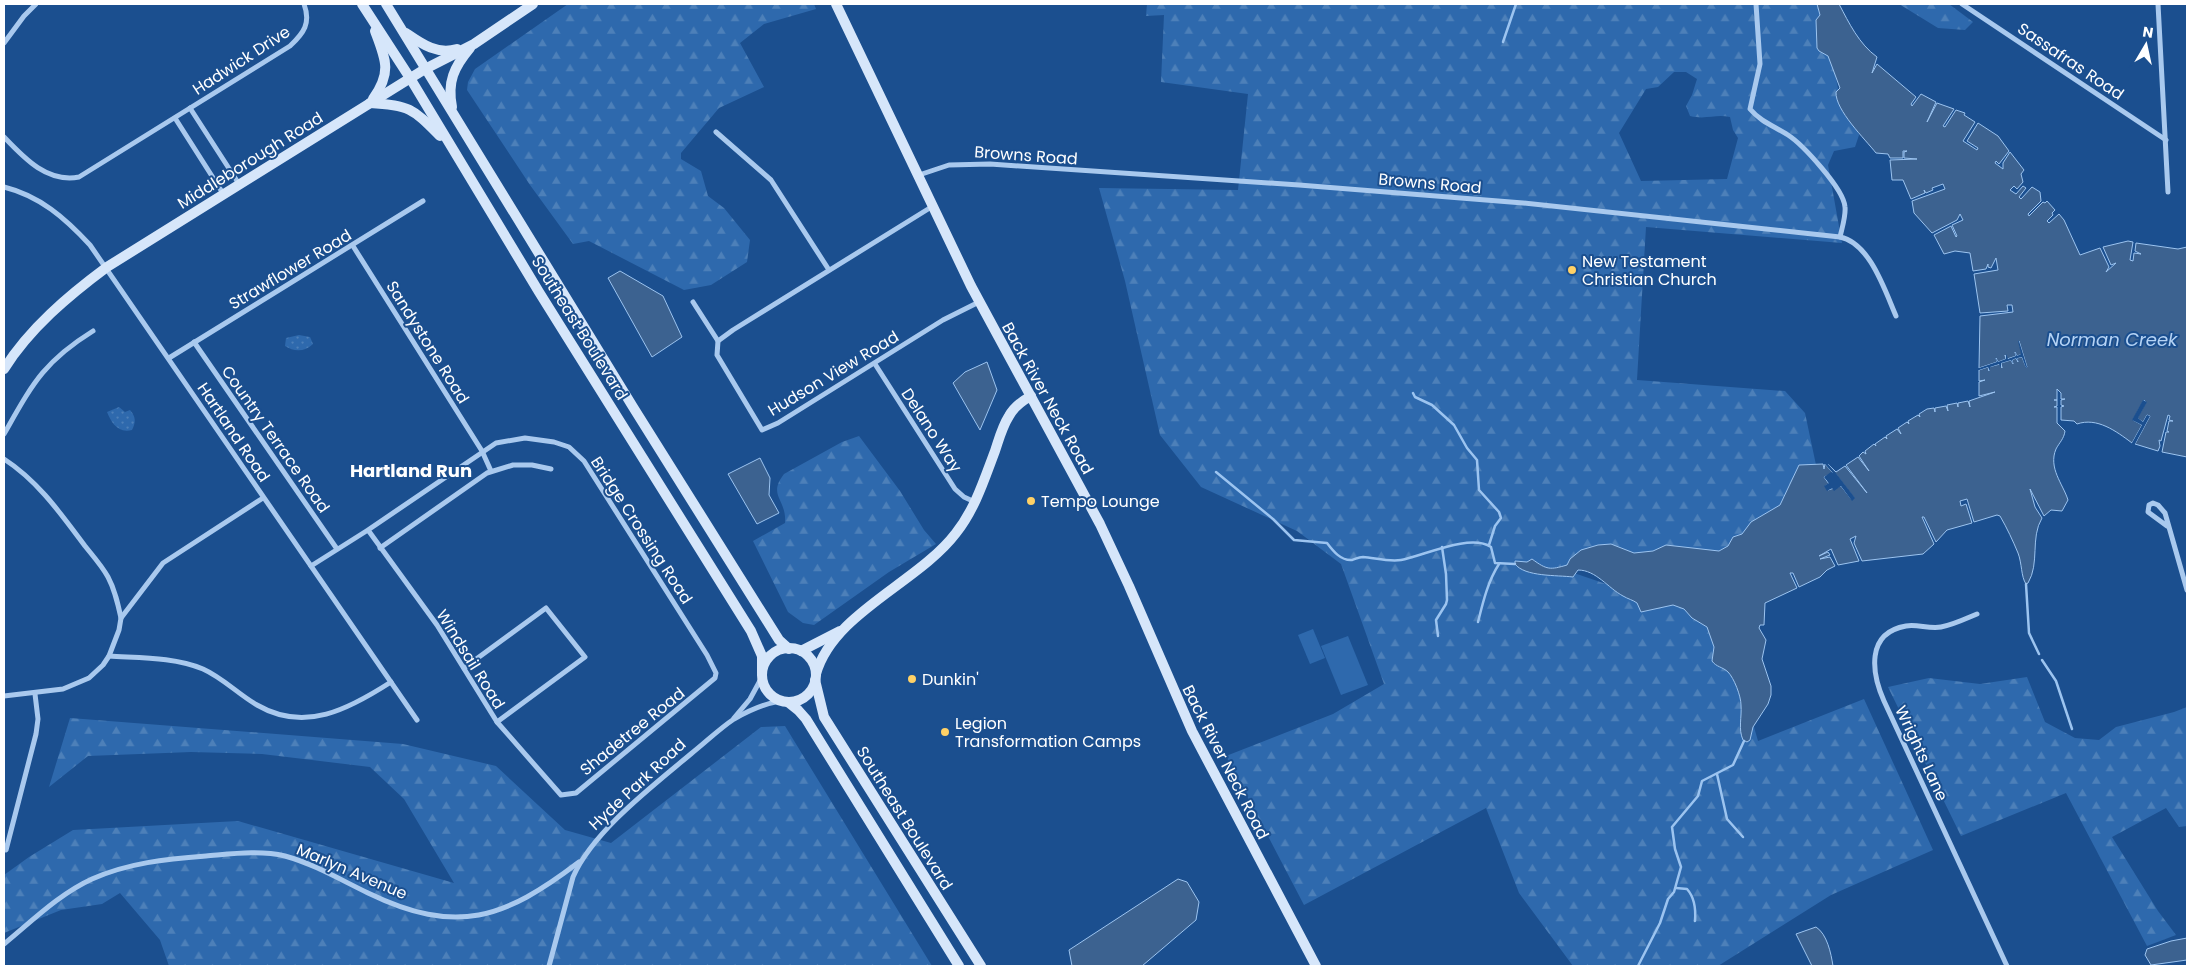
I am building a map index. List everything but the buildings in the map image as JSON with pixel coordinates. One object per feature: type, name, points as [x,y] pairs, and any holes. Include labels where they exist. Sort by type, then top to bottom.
[{"type":"main road","name":"Southeast Boulevard","points":[[362,4],[410,78],[450,146],[751,631],[762,656],[762,675]]},
{"type":"main road","name":"Southeast Boulevard","points":[[386,4],[779,640],[789,648]]},
{"type":"main road","name":"Middleborough Road","points":[[4,369],[46,318],[80,287],[107,267],[410,78],[474,44],[533,4]]},
{"type":"main road","name":"Back River Neck Road","points":[[836,4],[980,302],[1111,547],[1192,731],[1316,966]]},
{"type":"main road","points":[[368,14],[382,51],[386,75],[383,84],[370,103],[403,106],[415,113],[450,146]]},
{"type":"main road","points":[[403,31],[430,49],[452,51],[474,44]]},
{"type":"main road","points":[[455,118],[449,94],[452,75],[460,61],[474,44]]},
{"type":"main road","points":[[800,651],[843,629],[947,544],[965,521],[975,502],[1009,416],[1020,402],[1031,396]]},
{"type":"main road","points":[[816,677],[810,659],[800,651],[789,648],[777,651],[768,658],[762,675],[765,687],[770,695],[784,702],[796,701],[811,692],[816,677],[820,660],[843,629]]},
{"type":"main road","name":"Southeast Boulevard","points":[[816,677],[824,717],[981,966]]},
{"type":"main road","name":"Southeast Boulevard","points":[[784,702],[798,710],[806,719],[959,966]]},
{"type":"street","points":[[4,43],[24,16],[36,4]]},
{"type":"street","name":"Hadwick Drive","points":[[4,137],[43,171],[52,176],[69,179],[79,177],[290,46],[302,35],[307,26],[308,20],[304,4]]},
{"type":"street","points":[[1756,4],[1760,64],[1750,109],[1761,121],[1798,143],[1820,166],[1837,188],[1845,207],[1840,237]]},
{"type":"street","name":"Sassafras Road","points":[[1962,4],[2166,140]]},
{"type":"street","points":[[2158,4],[2168,192]]},
{"type":"street","points":[[190,108],[239,184]]},
{"type":"street","points":[[175,118],[224,195]]},
{"type":"street","points":[[716,132],[771,180],[829,270]]},
{"type":"street","name":"Browns Road","points":[[919,175],[950,165],[990,164],[1299,185],[1523,203],[1840,237],[1853,242],[1866,254],[1896,316]]},
{"type":"street","name":"Hartland Road","points":[[4,187],[29,195],[53,209],[90,245],[107,267],[263,498],[417,720]]},
{"type":"street","name":"Strawflower Road","points":[[169,358],[423,201]]},
{"type":"street","points":[[718,341],[934,206]]},
{"type":"street","name":"Sandystone Road","points":[[353,246],[482,451],[491,471]]},
{"type":"street","name":"Hudson View Road","points":[[693,302],[718,341],[717,355],[762,430],[778,423],[943,320],[980,302]]},
{"type":"street","points":[[4,434],[33,383],[42,371],[58,355],[93,331]]},
{"type":"street","name":"Country Terrace Road","points":[[194,342],[337,549]]},
{"type":"street","name":"Delano Way","points":[[875,364],[955,489],[964,497],[975,502]]},
{"type":"street","name":"Bridge Crossing Road","points":[[311,566],[368,530],[496,443],[526,438],[554,442],[576,453],[600,486],[714,666],[715,678]]},
{"type":"street","points":[[4,459],[39,488],[108,577],[121,618],[119,630],[109,656],[103,665],[89,678],[63,689],[35,694],[4,696]]},
{"type":"street","points":[[380,548],[491,471],[512,465],[551,469]]},
{"type":"street","points":[[121,618],[163,563],[263,498]]},
{"type":"street","points":[[2167,526],[2148,512],[2149,505],[2153,503],[2158,505],[2165,513],[2167,526],[2187,590]]},
{"type":"street","name":"Windsail Road","points":[[368,530],[437,626],[497,722],[561,795]]},
{"type":"street","points":[[464,668],[546,608],[585,658],[497,722]]},
{"type":"street","name":"Wrights Lane","points":[[1977,614],[1939,627],[1913,626],[1896,629],[1881,641],[1874,658],[1874,675],[1884,701],[2007,966]]},
{"type":"street","points":[[109,656],[172,661],[193,666],[223,680],[257,706],[288,717],[328,715],[361,702],[391,682]]},
{"type":"street","name":"Hyde Park Road","points":[[549,966],[569,888],[580,862],[613,823],[643,795],[732,720],[750,699],[762,675]]},
{"type":"street","name":"Shadetree Road","points":[[561,795],[576,793],[715,678]]},
{"type":"street","points":[[4,849],[6,850],[36,734],[38,719],[35,694]]},
{"type":"street","name":"Hyde Park Road","points":[[732,720],[757,707],[784,702]]},
{"type":"street","name":"Marlyn Avenue","points":[[4,944],[66,895],[90,880],[118,869],[152,861],[249,853],[282,856],[309,865],[398,906],[426,914],[451,917],[478,916],[512,906],[580,862]]},
{"type":"green space","points":[[568,4],[814,4],[816,9],[764,24],[740,43],[764,87],[719,108],[681,153],[681,159],[701,171],[708,196],[724,208],[750,240],[747,262],[711,285],[684,290],[589,241],[573,244],[530,185],[467,90],[468,82],[475,69]]},
{"type":"green space","points":[[1147,4],[1837,4],[1825,22],[1840,99],[1852,117],[1859,135],[1855,147],[1834,151],[1828,165],[1842,243],[1646,227],[1637,380],[1785,391],[1805,413],[1816,465],[1783,507],[1719,555],[1562,569],[1618,588],[1688,598],[1719,636],[1750,713],[1758,741],[1864,699],[1933,850],[1831,895],[1718,966],[1573,966],[1519,893],[1486,808],[1304,905],[1226,756],[1333,714],[1384,684],[1341,564],[1297,531],[1201,487],[1160,435],[1125,281],[1099,188],[1238,190],[1248,94],[1161,82],[1164,15],[1146,16]],"holes":[[[1674,72],[1686,72],[1697,79],[1686,106],[1690,116],[1730,117],[1733,130],[1738,138],[1727,179],[1641,181],[1619,133],[1646,89],[1658,87]]]},
{"type":"green space","points":[[1899,4],[1949,4],[1973,22],[1965,30],[1938,28]]},
{"type":"green space","points":[[299,335],[310,337],[313,344],[307,349],[299,350],[285,346],[286,338]]},
{"type":"green space","points":[[119,407],[125,412],[130,410],[133,415],[135,422],[132,430],[119,429],[111,420],[107,412]]},
{"type":"green space","points":[[859,436],[900,491],[924,530],[936,544],[889,572],[814,625],[803,623],[788,612],[753,541],[785,523],[785,515],[777,493],[779,481],[784,474],[842,442]]},
{"type":"green space","points":[[1313,629],[1325,658],[1310,664],[1298,635]]},
{"type":"green space","points":[[1348,636],[1368,685],[1341,695],[1321,646]]},
{"type":"green space","points":[[2027,677],[2045,722],[2075,738],[2099,740],[2116,727],[2187,707],[2187,826],[2179,827],[2166,808],[2112,837],[2158,911],[2176,935],[2147,946],[2066,793],[1961,836],[1888,687],[1929,678],[1980,684]]},
{"type":"green space","points":[[70,718],[403,744],[496,766],[565,830],[611,843],[761,727],[785,726],[932,966],[169,966],[160,940],[120,893],[102,904],[61,910],[4,933],[4,875],[73,830],[238,821],[454,883],[404,799],[370,767],[262,754],[191,752],[88,756],[49,787]]},
{"type":"water","name":"Norman Creek","points":[[1817,4],[1839,4],[1860,40],[1877,57],[1872,73],[1877,64],[1916,97],[1911,104],[1912,106],[1921,94],[1936,102],[1927,122],[1937,103],[1954,109],[1943,126],[1945,127],[1956,110],[1965,113],[1964,115],[1975,122],[1963,141],[1977,150],[1978,148],[1967,141],[1978,123],[1998,136],[2009,151],[1999,164],[1996,161],[1995,163],[2003,169],[2003,163],[2010,152],[2024,170],[2021,174],[2023,182],[2017,189],[2014,186],[2010,190],[2016,194],[2023,186],[2026,188],[2019,197],[2021,199],[2032,187],[2040,192],[2041,201],[2028,214],[2029,216],[2043,202],[2047,201],[2055,210],[2047,221],[2049,223],[2059,214],[2064,220],[2080,255],[2100,248],[2109,267],[2106,272],[2116,263],[2111,265],[2103,247],[2128,241],[2133,242],[2130,260],[2133,261],[2134,253],[2141,254],[2135,251],[2136,243],[2178,249],[2187,247],[2187,457],[2162,452],[2166,432],[2169,432],[2167,431],[2169,421],[2173,421],[2169,420],[2170,416],[2168,415],[2161,441],[2159,440],[2160,446],[2158,451],[2135,444],[2150,416],[2147,415],[2143,422],[2137,418],[2146,402],[2144,400],[2133,420],[2142,425],[2132,443],[2106,426],[2092,422],[2077,424],[2074,421],[2061,420],[2061,407],[2064,406],[2061,405],[2061,400],[2065,399],[2061,399],[2061,393],[2057,389],[2057,406],[2054,407],[2057,407],[2057,423],[2065,431],[2063,439],[2056,449],[2054,463],[2057,476],[2068,500],[2062,511],[2051,510],[2044,516],[2030,489],[2035,507],[2042,518],[2036,534],[2034,567],[2028,583],[2026,584],[2024,581],[2018,553],[2000,516],[1997,515],[1974,522],[1967,499],[1960,501],[1961,506],[1966,504],[1972,523],[1947,530],[1936,542],[1924,517],[1922,517],[1934,544],[1923,554],[1862,561],[1854,543],[1856,536],[1850,539],[1859,561],[1838,565],[1831,549],[1819,556],[1828,552],[1830,555],[1820,559],[1830,557],[1835,566],[1827,570],[1820,577],[1799,587],[1793,573],[1790,573],[1797,588],[1765,603],[1764,625],[1760,625],[1759,628],[1766,640],[1762,659],[1771,686],[1771,695],[1768,704],[1753,727],[1750,740],[1747,742],[1743,740],[1740,727],[1741,701],[1735,683],[1728,672],[1715,665],[1712,661],[1714,647],[1707,627],[1692,618],[1684,609],[1673,605],[1641,612],[1637,603],[1617,593],[1591,573],[1578,570],[1573,577],[1542,575],[1520,568],[1515,564],[1515,561],[1527,562],[1532,559],[1545,567],[1556,568],[1567,565],[1570,559],[1581,550],[1598,545],[1611,544],[1634,553],[1653,551],[1666,545],[1719,551],[1728,546],[1733,537],[1742,534],[1751,522],[1780,505],[1799,465],[1823,464],[1824,469],[1825,464],[1833,473],[1824,477],[1829,484],[1825,486],[1828,490],[1841,486],[1852,500],[1854,498],[1828,464],[1836,472],[1845,466],[1867,493],[1846,465],[1858,457],[1869,471],[1859,456],[1863,452],[1866,454],[1865,451],[1874,444],[1876,446],[1875,444],[1885,437],[1887,439],[1886,436],[1897,429],[1901,434],[1898,428],[1907,422],[1909,424],[1908,421],[1918,415],[1920,417],[1919,414],[1927,409],[1934,408],[1935,412],[1935,408],[1946,406],[1948,411],[1947,405],[1957,403],[1958,407],[1958,403],[1968,401],[1970,407],[1969,401],[1995,392],[1979,396],[1979,382],[1985,380],[1979,381],[1979,370],[1988,367],[1989,371],[1989,367],[2000,364],[2002,368],[2001,363],[2011,360],[2013,364],[2012,360],[2016,358],[2018,362],[2017,358],[2022,357],[2027,367],[2019,341],[2022,354],[2017,356],[2015,352],[2016,356],[2007,359],[2005,355],[2006,359],[1998,362],[1996,358],[1997,362],[1979,368],[1980,316],[2013,312],[2012,305],[2007,305],[2008,311],[1980,313],[1974,274],[1998,270],[1996,258],[1991,268],[1988,267],[1988,264],[1986,269],[1973,271],[1970,253],[1955,251],[1944,254],[1934,235],[1951,226],[1956,237],[1952,225],[1963,220],[1960,214],[1957,220],[1932,233],[1914,213],[1912,201],[1945,189],[1943,184],[1932,188],[1933,190],[1926,193],[1924,190],[1925,193],[1911,199],[1903,180],[1892,180],[1890,160],[1917,159],[1904,158],[1904,152],[1907,151],[1903,151],[1903,158],[1890,158],[1888,154],[1876,153],[1845,116],[1837,99],[1836,92],[1840,88],[1828,56],[1817,48],[1816,20],[1820,15]]},
{"type":"water","points":[[620,271],[663,296],[682,337],[652,357],[608,278]]},
{"type":"water","points":[[987,362],[997,390],[980,430],[953,383],[965,372]]},
{"type":"water","points":[[760,458],[770,478],[769,495],[779,513],[757,524],[728,474]]},
{"type":"water","points":[[1178,879],[1187,882],[1199,902],[1196,920],[1142,966],[1072,966],[1069,950]]},
{"type":"water","points":[[1816,927],[1826,939],[1833,966],[1812,966],[1796,934]]},
{"type":"water","points":[[2187,938],[2187,960],[2151,965],[2145,955],[2147,949]]},
{"type":"pier","points":[[2018,341],[2026,368],[2022,357],[2017,358],[2019,362],[2016,358],[2012,360],[2013,364],[2011,360],[2001,363],[2001,368],[1999,364],[1990,367],[1990,371],[1988,367],[1979,370],[1979,368],[1997,362],[1995,357],[1998,362],[2006,359],[2006,354],[2008,359],[2016,356],[2015,352],[2017,356],[2021,354]]},
{"type":"pier","points":[[2143,400],[2147,402],[2138,418],[2143,422],[2147,415],[2150,416],[2135,444],[2132,443],[2142,425],[2132,420]]},
{"type":"pier","points":[[1825,464],[1828,464],[1855,498],[1852,501],[1841,486],[1834,491],[1832,488],[1827,491],[1824,486],[1829,483],[1824,477],[1831,472],[1833,473]]},
{"type":"waterway","points":[[1503,42],[1516,4]]},
{"type":"waterway","points":[[1413,393],[1415,397],[1432,405],[1454,425],[1467,448],[1477,460],[1479,490],[1499,512],[1501,518],[1495,526],[1489,545]]},
{"type":"waterway","points":[[1216,472],[1273,519],[1294,540],[1327,543],[1344,559],[1352,560],[1363,557],[1401,560],[1459,544],[1482,543],[1491,547],[1495,563],[1515,564]]},
{"type":"waterway","points":[[1438,636],[1436,620],[1447,600],[1442,547]]},
{"type":"waterway","points":[[1478,622],[1489,585],[1499,564]]},
{"type":"waterway","points":[[2026,584],[2029,633],[2039,654]]},
{"type":"waterway","points":[[2042,660],[2056,681],[2072,729]]},
{"type":"waterway","points":[[1638,966],[1660,923],[1668,899],[1674,892],[1681,867],[1675,849],[1672,827],[1698,796],[1702,781],[1733,765],[1744,741]]},
{"type":"waterway","points":[[1717,774],[1727,819],[1743,837]]},
{"type":"waterway","points":[[1676,888],[1687,889],[1690,892],[1694,904],[1695,921]]},
{"type":"place","name":"New Testament Christian Church","points":[[1572,270]]},
{"type":"place","name":"Tempo Lounge","points":[[1031,501]]},
{"type":"place","name":"Dunkin'","points":[[912,679]]},
{"type":"place","name":"Legion Transformation Camps","points":[[945,732]]},
{"type":"district","name":"Hartland Run","points":[[411,471]]}]
